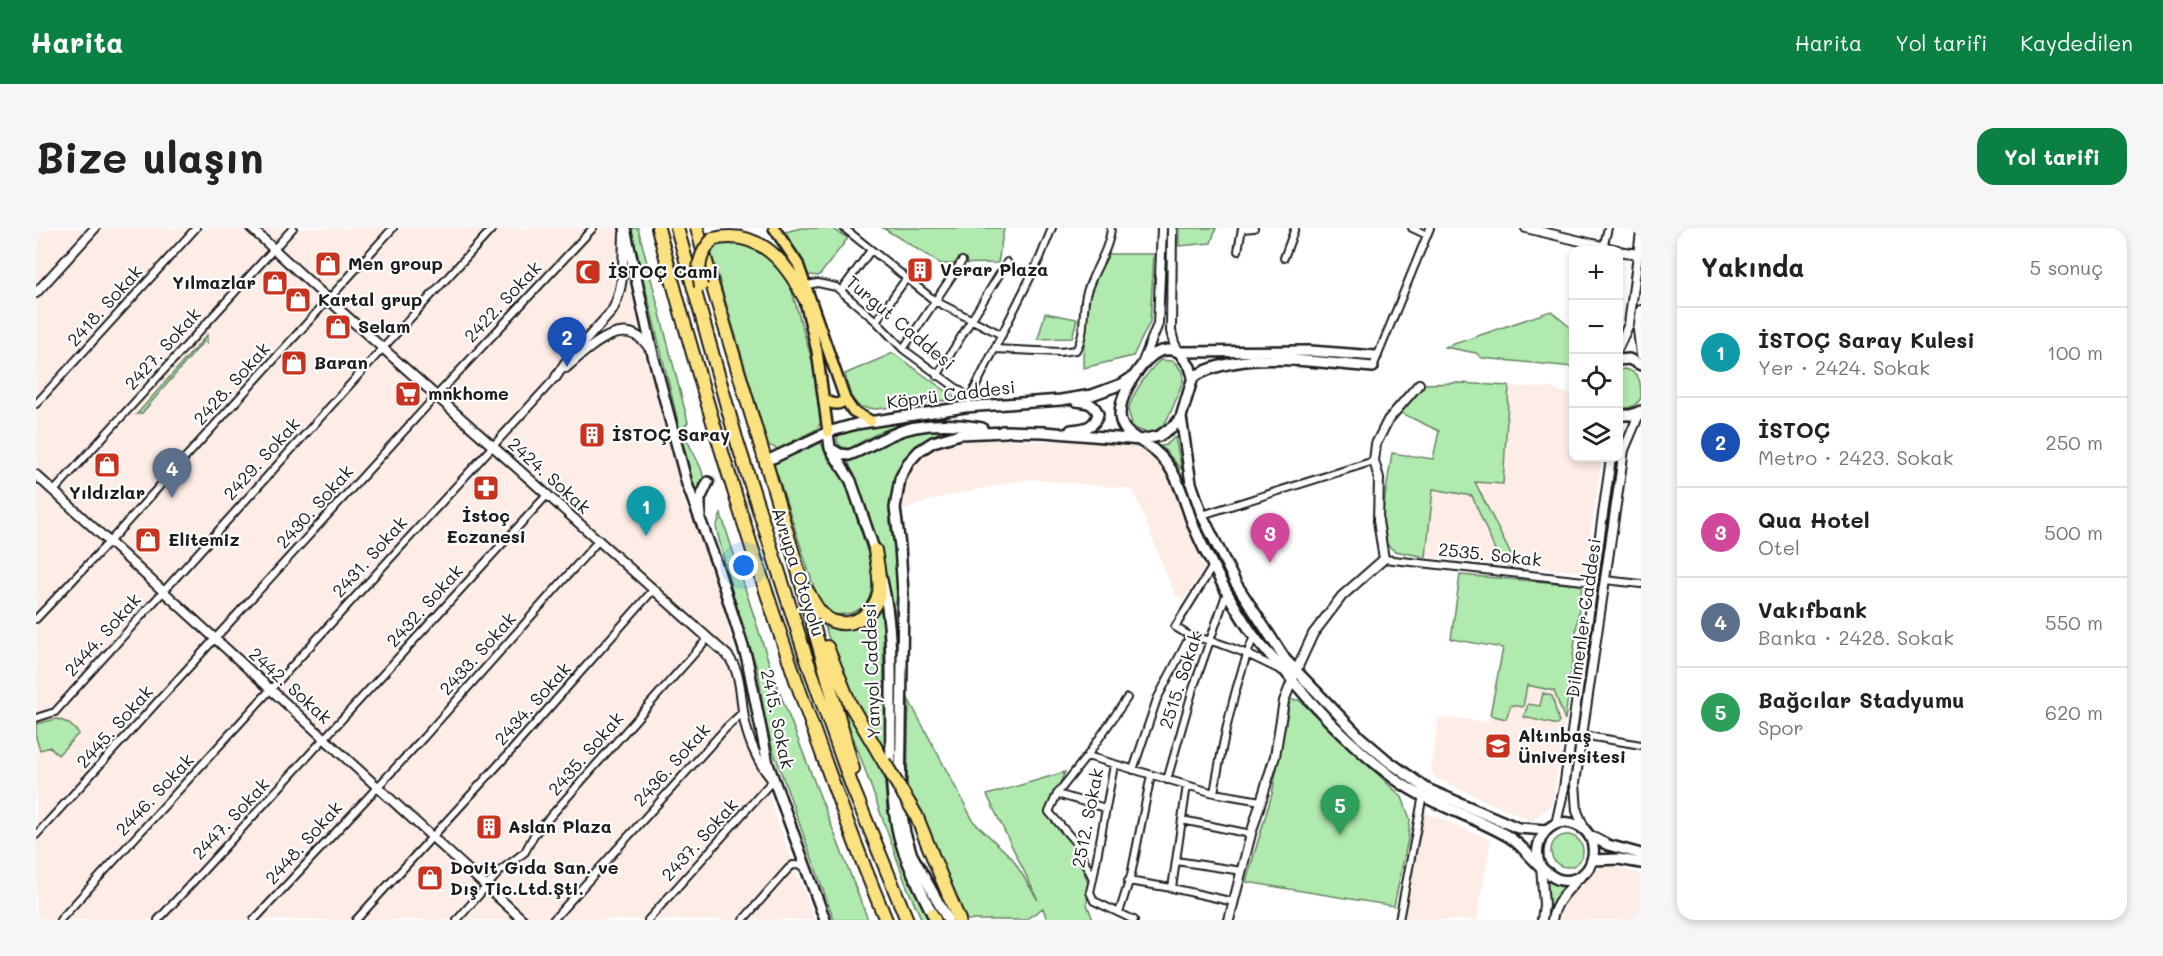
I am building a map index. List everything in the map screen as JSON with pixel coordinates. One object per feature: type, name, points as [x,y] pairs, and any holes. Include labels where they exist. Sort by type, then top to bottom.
[{"type":"highway","name":"Avrupa Otoyolu","points":[[658,228],[714,429],[772,612],[846,819],[886,920]]},
{"type":"highway","name":"Avrupa Otoyolu","points":[[677,228],[719,380],[806,657],[852,786],[907,920]]},
{"type":"highway","points":[[697,228],[844,734],[853,769],[852,786]]},
{"type":"highway","points":[[719,380],[716,347],[698,274],[699,263],[713,239],[742,230],[759,235],[768,241],[783,258],[805,300]]},
{"type":"highway","points":[[807,591],[817,608],[832,621],[846,623],[862,618],[872,609],[879,591],[875,550]]},
{"type":"highway","points":[[794,556],[846,697],[916,815],[959,920]]},
{"type":"main road","points":[[625,228],[653,355]]},
{"type":"main road","name":"Yanyol Caddesi","points":[[768,228],[793,267],[805,300],[817,351],[830,448],[851,481],[875,550],[890,620],[893,784],[897,831],[911,869],[934,918]]},
{"type":"main road","points":[[774,228],[798,264],[807,285],[845,399],[854,411],[871,421]]},
{"type":"main road","points":[[1377,356],[1310,351],[1179,352],[1167,350],[1152,355],[1136,374],[1122,398],[1119,409],[1120,420],[1127,432],[1141,440],[1171,467],[1183,491],[1194,527],[1213,566],[1254,636],[1292,681],[1364,753],[1395,779],[1510,837],[1550,876],[1559,880],[1567,880],[1583,874],[1593,860],[1594,848],[1587,834]]},
{"type":"main road","points":[[1141,440],[1160,436],[1175,425],[1181,417],[1193,377],[1190,367],[1179,352]]},
{"type":"main road","name":"2415. Sokak","points":[[653,355],[687,484],[717,565],[747,659],[773,780],[825,920]]},
{"type":"main road","points":[[1623,360],[1629,359],[1641,365]]},
{"type":"main road","points":[[1193,377],[1221,364],[1249,361],[1372,367]]},
{"type":"main road","name":"Köprü Caddesi","points":[[773,458],[828,432],[849,425],[968,403],[1061,400],[1108,390],[1136,374]]},
{"type":"main road","points":[[824,399],[831,404],[838,404],[845,399]]},
{"type":"main road","points":[[1044,432],[1084,429],[1090,427],[1097,419],[1097,411],[1089,403],[1061,400]]},
{"type":"main road","points":[[1623,415],[1631,415],[1640,411]]},
{"type":"main road","points":[[1181,417],[1191,483],[1202,515],[1235,582],[1265,629],[1296,671],[1361,738],[1424,793],[1518,828],[1546,830]]},
{"type":"main road","name":"Köprü Caddesi","points":[[830,448],[840,454],[849,455],[902,430],[926,425],[1141,440]]},
{"type":"main road","points":[[948,920],[912,855],[904,834],[900,802],[903,594],[900,546],[895,515],[896,499],[900,479],[908,464],[919,451],[933,442],[960,434],[1006,432]]},
{"type":"main road","points":[[701,525],[700,499],[708,482]]},
{"type":"main road","points":[[1540,865],[1536,850],[1538,843],[1546,830],[1556,824],[1571,823],[1587,834],[1621,849],[1641,854]]},
{"type":"main road","points":[[1593,860],[1619,859],[1641,863]]},
{"type":"street","points":[[36,293],[95,228]]},
{"type":"street","name":"2418. Sokak","points":[[36,404],[196,228]]},
{"type":"street","name":"2424. Sokak","points":[[251,228],[732,660],[738,678],[745,725],[755,750],[773,780]]},
{"type":"street","name":"2427. Sokak","points":[[54,491],[293,228]]},
{"type":"street","name":"2428. Sokak","points":[[36,619],[109,542],[393,228]]},
{"type":"street","name":"2429. Sokak","points":[[163,591],[493,228]]},
{"type":"street","name":"2422. Sokak","points":[[436,396],[593,228]]},
{"type":"street","points":[[556,377],[565,363],[612,311],[616,303],[623,271],[625,228]]},
{"type":"street","points":[[844,228],[935,301],[1002,335]]},
{"type":"street","points":[[968,403],[1052,228]]},
{"type":"street","points":[[995,349],[1060,352],[1076,350],[1082,340],[1082,314],[1087,291],[1100,264],[1111,228]]},
{"type":"street","points":[[1136,374],[1158,324],[1162,228]]},
{"type":"street","points":[[1172,228],[1171,331],[1179,352]]},
{"type":"street","points":[[1238,251],[1242,229],[1254,228]]},
{"type":"street","points":[[1284,258],[1295,228]]},
{"type":"street","points":[[1412,228],[1427,235]]},
{"type":"street","points":[[1372,367],[1430,228]]},
{"type":"street","points":[[1527,228],[1595,246]]},
{"type":"street","points":[[1604,246],[1608,228]]},
{"type":"street","points":[[1623,337],[1629,324],[1641,232]]},
{"type":"street","points":[[841,291],[871,250]]},
{"type":"street","points":[[1623,252],[1638,254]]},
{"type":"street","points":[[903,350],[962,261]]},
{"type":"street","points":[[937,376],[1007,262]]},
{"type":"street","points":[[876,321],[906,279]]},
{"type":"street","name":"Turgut Caddesi","points":[[807,285],[824,284],[841,291],[876,321],[903,350],[968,403]]},
{"type":"street","points":[[1641,310],[1639,342],[1641,355]]},
{"type":"street","points":[[556,377],[590,348],[620,332],[634,333],[646,343],[653,355]]},
{"type":"street","name":"2431. Sokak","points":[[271,689],[556,377]]},
{"type":"street","points":[[1229,920],[1251,834],[1275,756],[1284,701],[1296,671],[1313,634],[1342,596],[1384,559],[1378,521],[1379,478],[1374,461],[1376,444],[1388,420],[1419,384]]},
{"type":"street","name":"2430. Sokak","points":[[216,639],[436,396]]},
{"type":"street","name":"Dilmenler Caddesi","points":[[1587,834],[1577,811],[1575,794],[1582,735],[1624,450],[1640,411]]},
{"type":"street","points":[[1202,515],[1374,461]]},
{"type":"street","name":"Dilmenler Caddesi","points":[[1556,824],[1560,811],[1610,462]]},
{"type":"street","name":"2442. Sokak","points":[[36,475],[523,920]]},
{"type":"street","name":"2432. Sokak","points":[[325,739],[548,494]]},
{"type":"street","name":"2433. Sokak","points":[[376,786],[424,737],[599,540]]},
{"type":"street","name":"2535. Sokak","points":[[1384,559],[1593,582]]},
{"type":"street","points":[[1213,566],[1175,627],[1190,636],[1210,639],[1285,672]]},
{"type":"street","points":[[1605,580],[1641,584]]},
{"type":"street","name":"2434. Sokak","points":[[356,920],[654,590]]},
{"type":"street","name":"2444. Sokak","points":[[36,718],[55,712],[163,591]]},
{"type":"street","name":"2515. Sokak","points":[[1167,780],[1187,708],[1227,592]]},
{"type":"street","points":[[1133,770],[1157,699],[1190,636]]},
{"type":"street","points":[[1214,793],[1227,722],[1254,636]]},
{"type":"street","name":"2435. Sokak","points":[[457,920],[508,862],[525,852],[534,835],[708,638]]},
{"type":"street","name":"2445. Sokak","points":[[36,835],[216,639]]},
{"type":"street","name":"2446. Sokak","points":[[60,920],[271,689]]},
{"type":"street","points":[[1105,808],[1057,794],[1087,756],[1127,698]]},
{"type":"street","name":"2436. Sokak","points":[[553,920],[743,712]]},
{"type":"street","points":[[1582,735],[1641,745]]},
{"type":"street","name":"2447. Sokak","points":[[158,920],[325,739]]},
{"type":"street","points":[[1087,756],[1214,793],[1261,801]]},
{"type":"street","name":"2512. Sokak","points":[[1094,879],[1114,765]]},
{"type":"street","points":[[1119,913],[1151,775]]},
{"type":"street","name":"2437. Sokak","points":[[648,920],[773,780]]},
{"type":"street","points":[[1172,888],[1187,785]]},
{"type":"street","name":"2448. Sokak","points":[[254,920],[376,786]]},
{"type":"street","points":[[1399,920],[1424,793]]},
{"type":"street","name":"2512. Sokak","points":[[1057,794],[1049,812],[1075,842],[1094,879]]},
{"type":"street","points":[[1182,820],[1251,834]]},
{"type":"street","points":[[1176,861],[1242,870]]},
{"type":"street","points":[[743,920],[788,869],[793,865],[805,866]]},
{"type":"street","points":[[1540,865],[1544,905],[1542,920]]},
{"type":"street","points":[[1552,920],[1553,912],[1564,893],[1583,874]]},
{"type":"street","points":[[1094,879],[1090,892],[1094,902],[1134,920]]},
{"type":"street","points":[[1128,881],[1234,902]]},
{"type":"shaded area","points":[[36,228],[619,228],[642,346],[677,466],[682,497],[702,535],[724,611],[774,812],[815,920],[36,920]]},
{"type":"shaded area","points":[[1509,386],[1551,388],[1569,395],[1569,462],[1601,462],[1585,568],[1580,572],[1516,565],[1475,481],[1503,483]]},
{"type":"shaded area","points":[[970,439],[1115,443],[1137,448],[1154,457],[1168,475],[1204,570],[1184,599],[1175,595],[1133,490],[1124,488],[1028,479],[934,499],[902,511],[901,496],[906,477],[921,458],[942,445]]},
{"type":"shaded area","points":[[1433,489],[1472,496],[1501,564],[1426,557]]},
{"type":"shaded area","name":"Altınbaş Üniversitesi","points":[[1503,648],[1547,655],[1566,711],[1552,805],[1532,821],[1435,778],[1431,770],[1439,717],[1488,722]]},
{"type":"shaded area","points":[[1419,809],[1491,840],[1477,920],[1400,920]]},
{"type":"shaded area","points":[[1604,864],[1639,873],[1641,920],[1560,920],[1563,900]]},
{"type":"green space","points":[[631,228],[638,228],[688,422],[682,430],[704,479],[695,492]]},
{"type":"green space","points":[[801,228],[831,228],[848,238],[819,276],[809,275],[785,232]]},
{"type":"green space","points":[[883,228],[1004,228],[998,263],[941,264]]},
{"type":"green space","points":[[1179,228],[1216,228],[1211,243],[1179,246]]},
{"type":"green space","points":[[751,239],[788,278],[816,374],[821,422],[817,429],[778,449],[768,445],[711,252],[715,245]]},
{"type":"green space","points":[[1106,254],[1154,254],[1150,322],[1133,356],[1083,368],[1089,294]]},
{"type":"green space","points":[[1551,311],[1569,327],[1569,367],[1482,358],[1476,353],[1445,347]]},
{"type":"green space","points":[[1045,313],[1077,319],[1072,338],[1038,339]]},
{"type":"green space","points":[[207,335],[207,343],[204,341],[142,413],[137,414]]},
{"type":"green space","points":[[893,353],[957,399],[876,409],[860,407],[851,398],[845,374]]},
{"type":"green space","points":[[1160,360],[1173,361],[1182,372],[1183,381],[1167,420],[1161,427],[1144,432],[1133,427],[1128,410],[1141,383]]},
{"type":"green space","points":[[1623,369],[1634,373],[1640,383],[1641,398],[1632,407],[1626,408],[1623,408]]},
{"type":"green space","points":[[1459,383],[1509,386],[1503,484],[1475,482],[1516,565],[1501,564],[1472,496],[1433,489],[1426,557],[1395,551],[1386,544],[1380,529],[1392,453],[1433,459],[1439,431],[1395,410],[1423,384]]},
{"type":"green space","points":[[909,422],[882,431],[848,449],[840,446],[837,441],[838,435],[844,432]]},
{"type":"green space","points":[[944,429],[930,437],[909,456],[895,478],[890,506],[890,522],[898,566],[895,618],[874,539],[848,460],[898,436],[918,430]]},
{"type":"green space","points":[[1175,437],[1182,470],[1161,446],[1166,445]]},
{"type":"green space","points":[[821,443],[848,488],[871,569],[872,584],[869,597],[862,607],[849,613],[829,614],[819,603],[773,461]]},
{"type":"green space","points":[[721,514],[773,675],[868,920],[834,920],[773,750],[765,720],[758,672],[731,588],[716,527]]},
{"type":"green space","points":[[1460,575],[1582,585],[1565,720],[1554,691],[1527,685],[1523,707],[1511,705],[1506,719],[1490,715],[1503,648],[1451,639]]},
{"type":"green space","points":[[880,605],[883,624],[885,750],[849,691],[824,623],[832,626]]},
{"type":"green space","points":[[1543,693],[1552,696],[1559,722],[1557,725],[1524,717],[1528,704],[1540,706]]},
{"type":"green space","points":[[909,700],[974,822],[1012,858],[1038,900],[987,795],[1065,772],[1050,806],[1049,817],[1070,839],[1088,882],[1087,904],[1093,920],[1047,920],[1043,908],[1025,920],[966,920],[907,787]]},
{"type":"green space","points":[[1290,700],[1299,700],[1402,797],[1410,819],[1394,906],[1246,882],[1272,794]]},
{"type":"green space","points":[[841,703],[884,772],[887,809],[908,877],[928,920],[922,920],[907,887]]},
{"type":"green space","points":[[57,719],[68,723],[79,733],[58,755],[50,747],[40,750],[36,738],[36,724]]},
{"type":"green space","points":[[1567,835],[1579,839],[1583,851],[1579,863],[1567,867],[1555,863],[1551,851],[1555,839]]},
{"type":"green space","points":[[1544,881],[1565,886],[1548,910],[1547,910]]},
{"type":"tunnel","points":[[708,482],[770,458]]},
{"type":"place","name":"Men group","points":[[328,264]]},
{"type":"place","name":"Verar Plaza","points":[[920,270]]},
{"type":"place","name":"İSTOÇ Cami","points":[[588,272]]},
{"type":"place","name":"Yılmazlar","points":[[275,283]]},
{"type":"place","name":"Kartal grup","points":[[298,300]]},
{"type":"place","name":"Selam","points":[[338,327]]},
{"type":"place","name":"Baran","points":[[294,363]]},
{"type":"place","name":"İSTOÇ","points":[[567,367]]},
{"type":"place","name":"mnkhome","points":[[408,394]]},
{"type":"place","name":"İSTOÇ Saray","points":[[592,435]]},
{"type":"place","name":"Yıldızlar","points":[[107,465]]},
{"type":"place","name":"İstoç Eczanesi","points":[[486,488]]},
{"type":"place","name":"Vakıfbank","points":[[172,498]]},
{"type":"place","name":"İSTOÇ Saray Kulesi","points":[[646,536]]},
{"type":"place","name":"Elitemiz","points":[[148,540]]},
{"type":"place","name":"Qua Hotel","points":[[1270,563]]},
{"type":"place","name":"Altınbaş Üniversitesi","points":[[1498,746]]},
{"type":"place","name":"Aslan Plaza","points":[[489,827]]},
{"type":"place","name":"Bağcılar Stadyumu","points":[[1340,835]]},
{"type":"place","name":"Dovit Gıda San. ve Dış Tic.Ltd.Şti.","points":[[430,878]]}]
